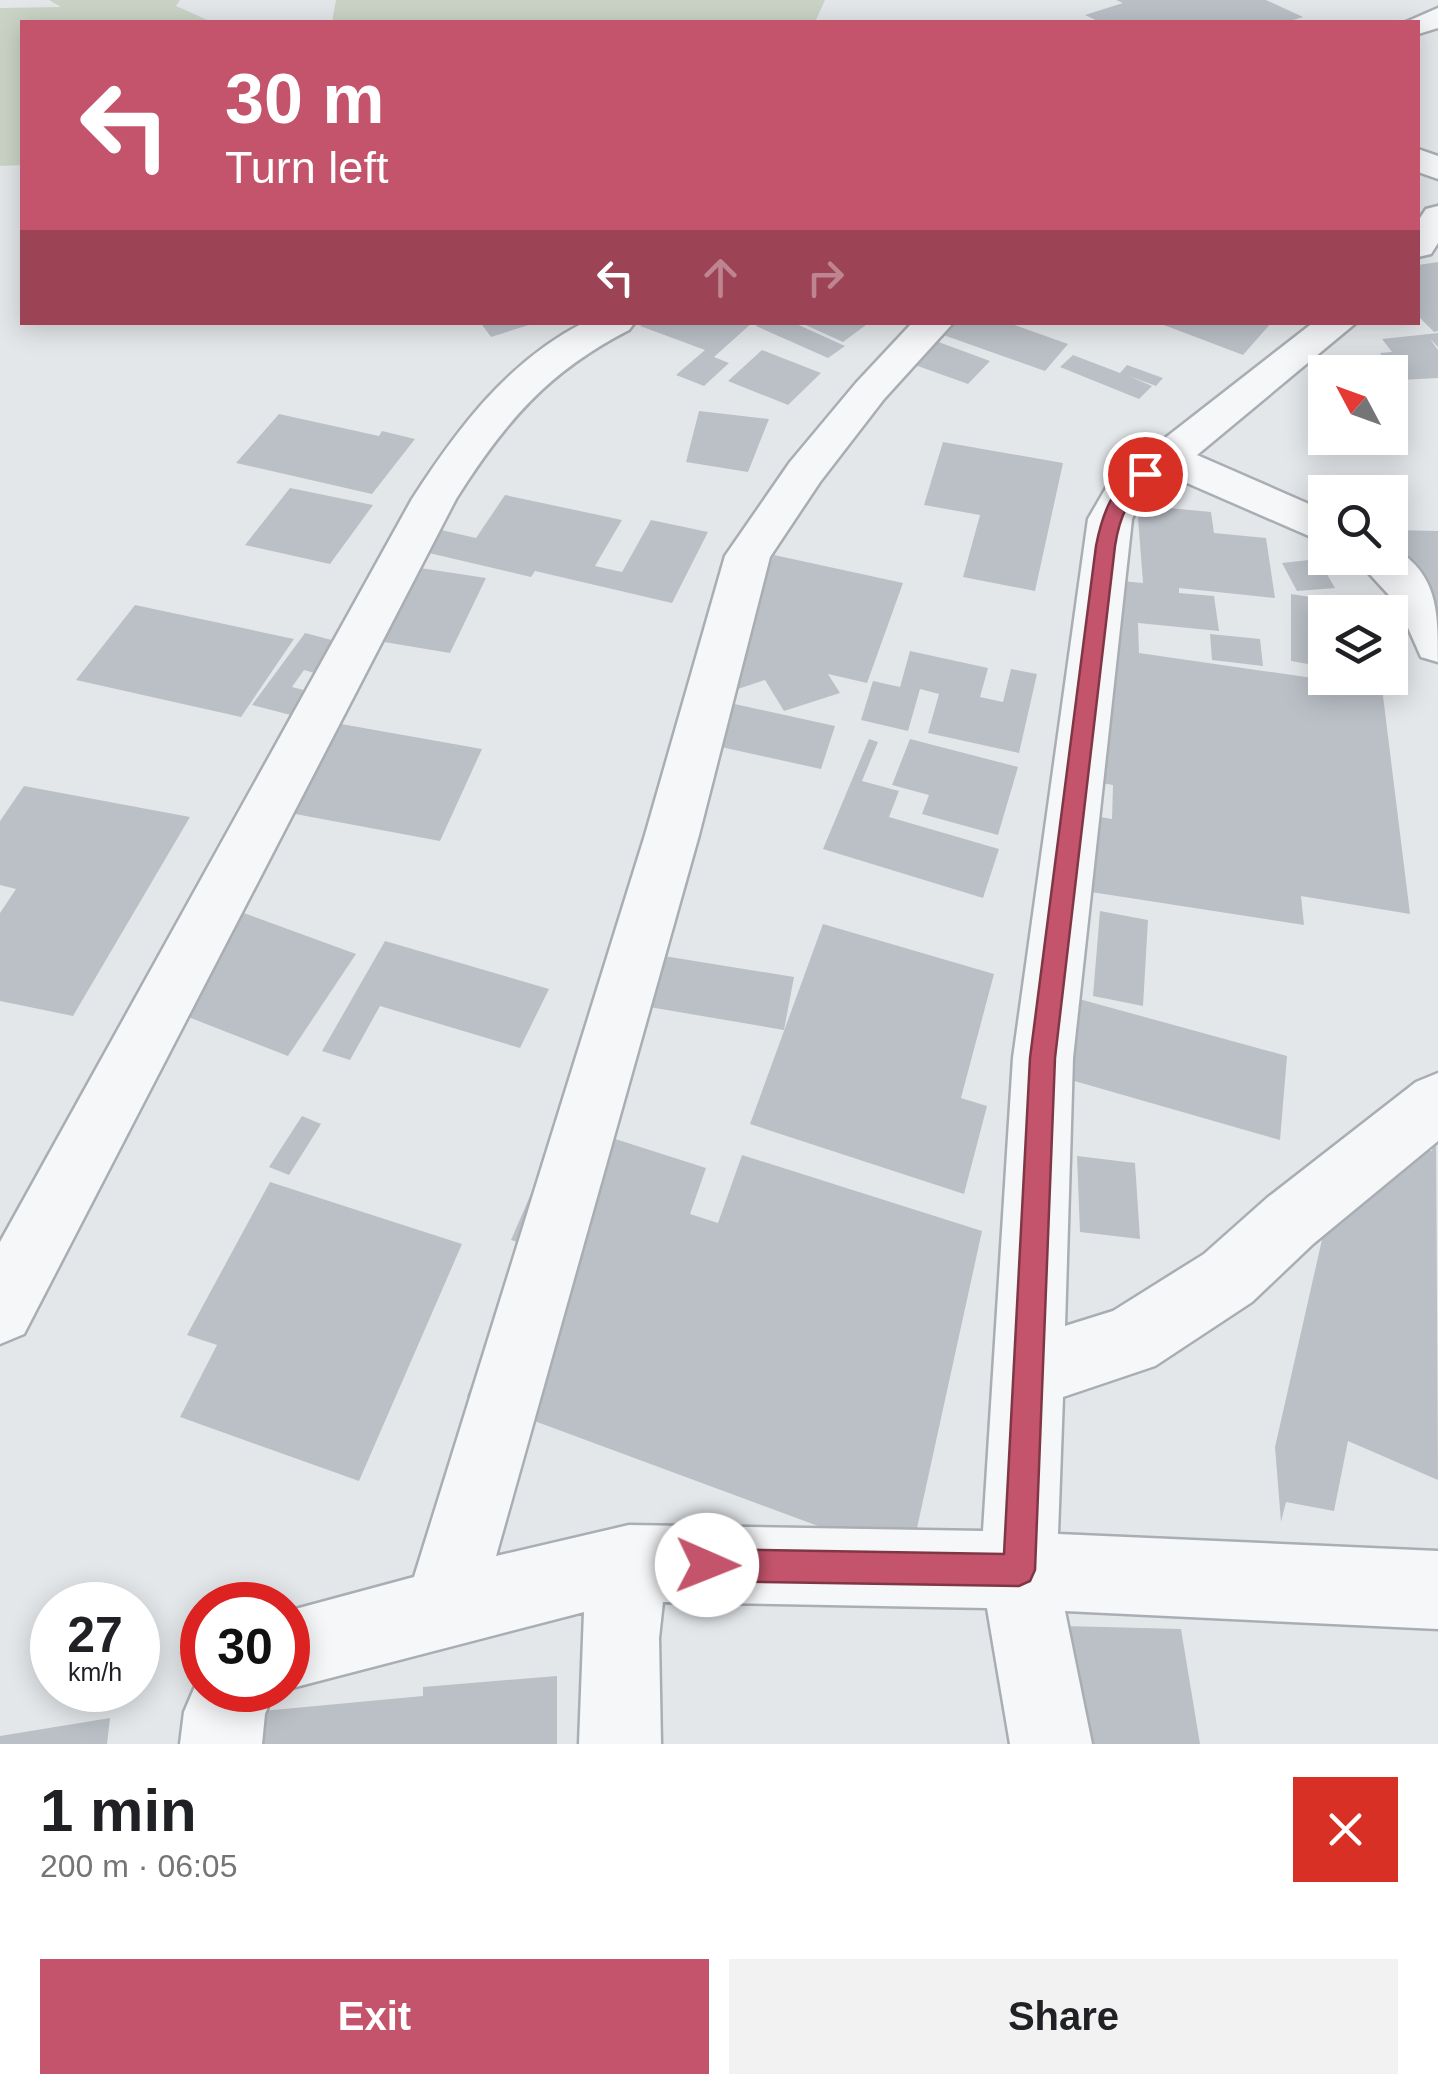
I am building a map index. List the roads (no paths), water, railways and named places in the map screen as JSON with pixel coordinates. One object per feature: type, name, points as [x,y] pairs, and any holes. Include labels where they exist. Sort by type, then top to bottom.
[{"type":"street","points":[[1420,243],[1438,216]]},
{"type":"street","points":[[0,1310],[434,499],[480,428],[528,377],[570,343],[609,325]]},
{"type":"street","points":[[444,1608],[666,854],[748,556],[805,472],[870,391],[931,325]]},
{"type":"street","points":[[1051,1744],[1019,1570],[1043,1058],[1110,519],[1124,491],[1334,325]]},
{"type":"street","points":[[1165,456],[1308,520]]},
{"type":"street","points":[[1404,575],[1427,612],[1438,644]]},
{"type":"street","points":[[1028,1374],[1130,1341],[1228,1278],[1290,1221],[1438,1102]]},
{"type":"street","points":[[620,1744],[620,1638],[629,1563]]},
{"type":"street","points":[[310,1644],[629,1563],[1019,1570],[1438,1590]]},
{"type":"street","points":[[221,1744],[225,1712]]}]
